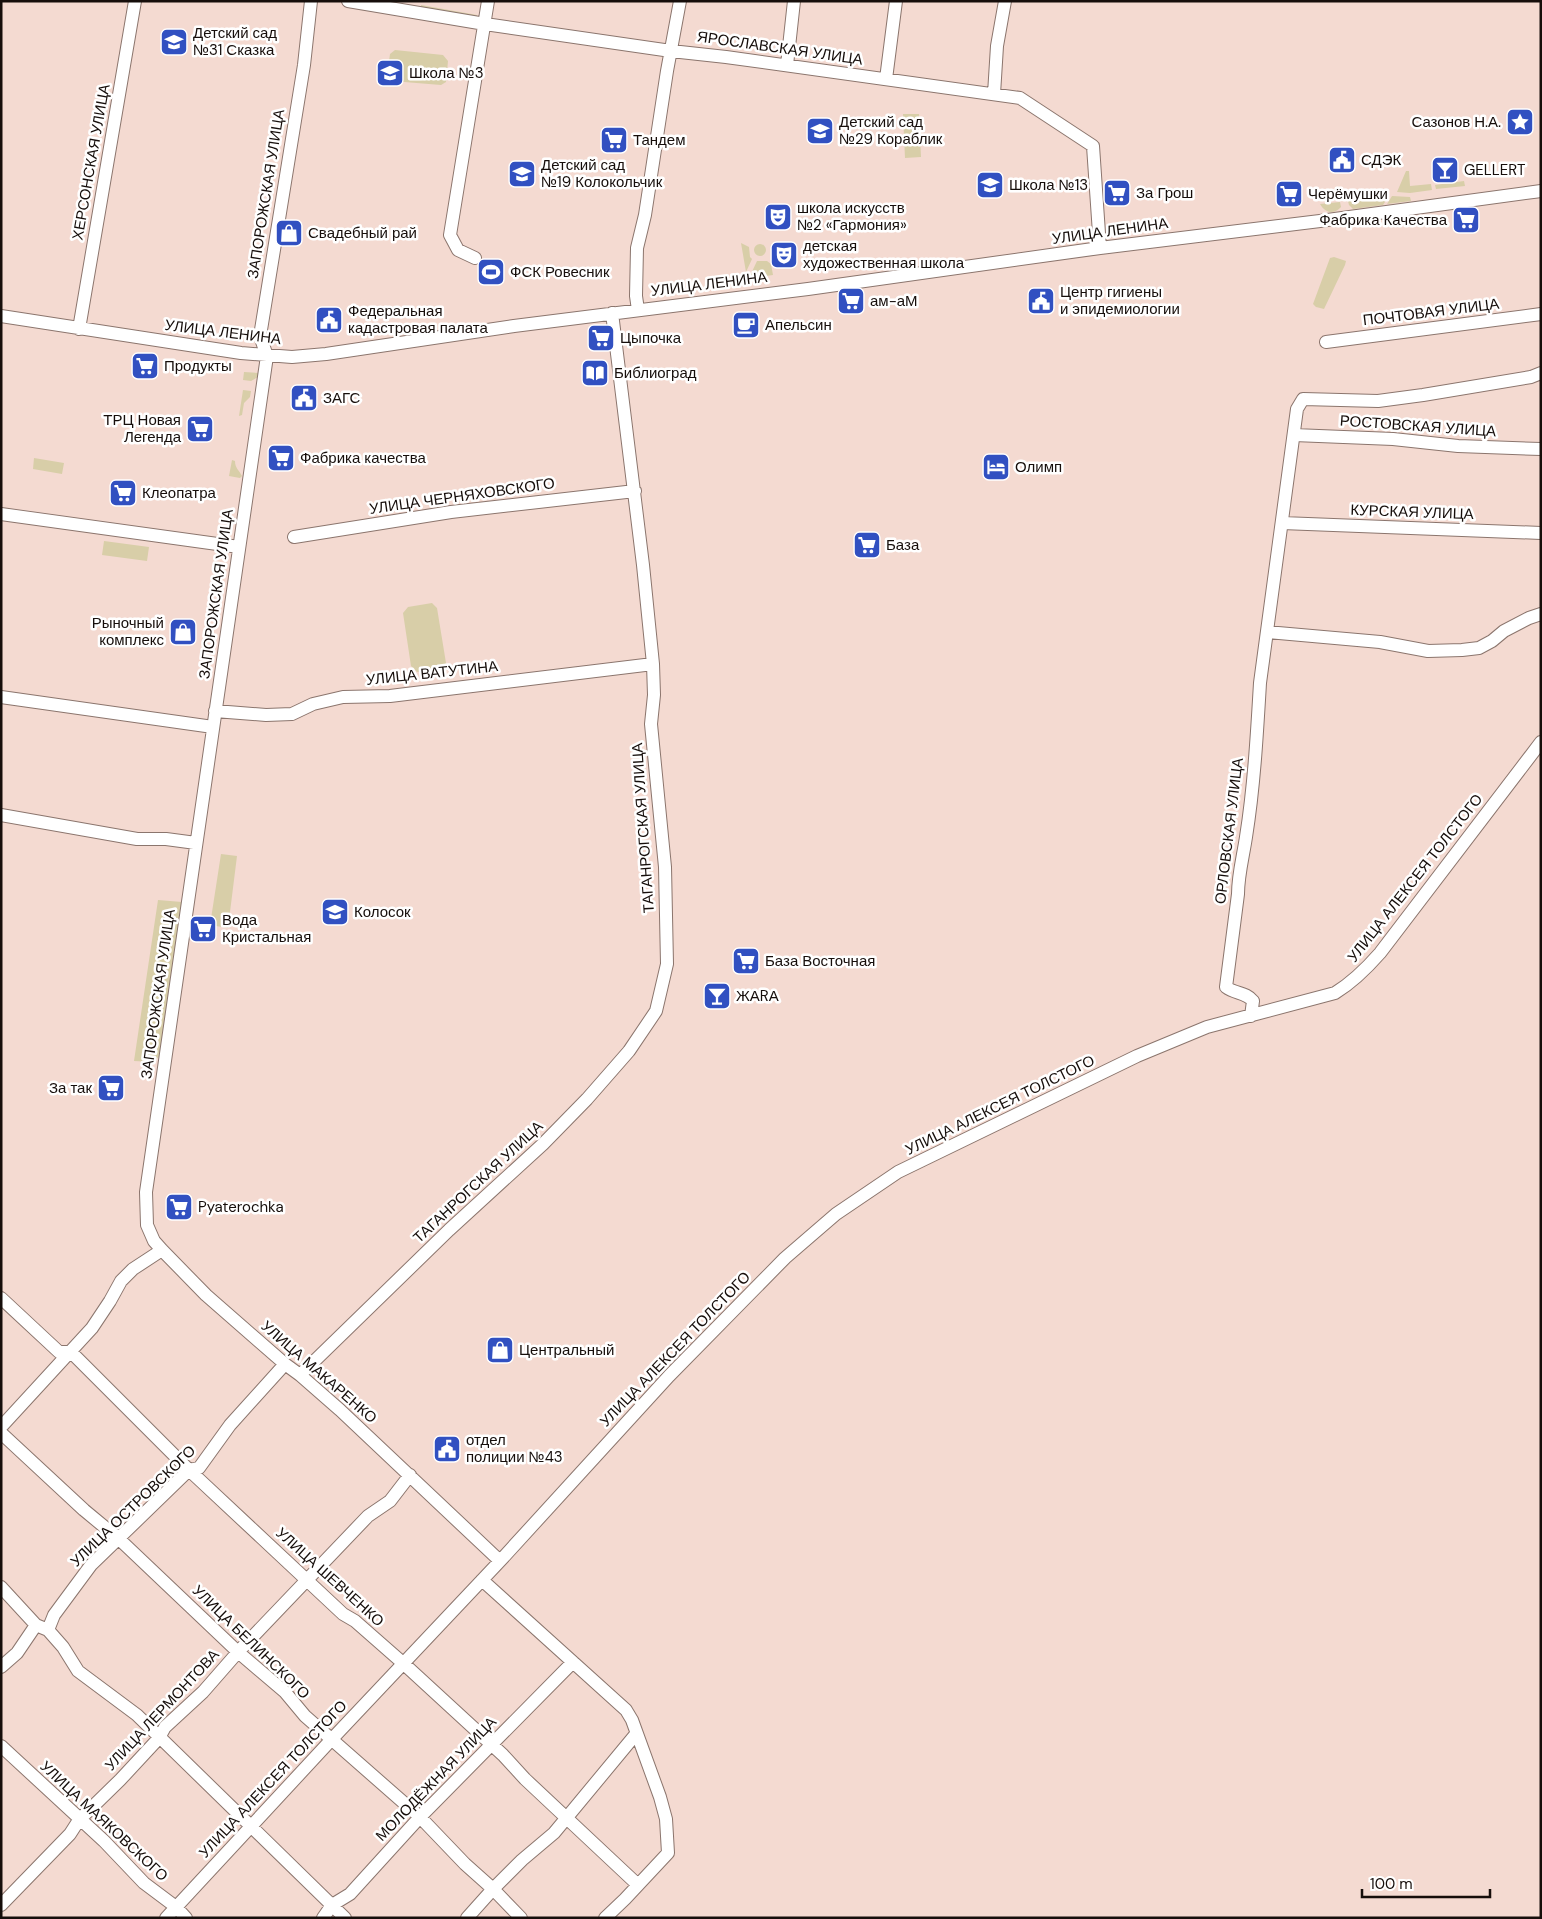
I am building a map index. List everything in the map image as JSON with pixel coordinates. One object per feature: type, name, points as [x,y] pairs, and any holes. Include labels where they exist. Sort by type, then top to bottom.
[{"type":"street","name":"ХЕРСОНСКАЯ УЛИЦА","points":[[79,328],[135,1]]},
{"type":"street","name":"ЗАПОРОЖСКАЯ УЛИЦА","points":[[146,1192],[267,356],[260,336],[304,65],[311,1]]},
{"type":"street","name":"ЯРОСЛАВСКАЯ УЛИЦА","points":[[348,1],[485,24],[671,51],[1020,98],[1093,146],[1100,248]]},
{"type":"street","points":[[474,258],[458,250],[450,235],[488,1]]},
{"type":"street","points":[[638,310],[636,296],[637,248],[645,215],[666,70],[680,1]]},
{"type":"street","points":[[786,65],[794,1]]},
{"type":"street","points":[[886,79],[896,1]]},
{"type":"street","points":[[994,94],[997,46],[1005,1]]},
{"type":"street","name":"УЛИЦА ЛЕНИНА","points":[[1,316],[267,356],[288,357],[326,354],[612,313],[1541,191]]},
{"type":"street","name":"ТАГАНРОГСКАЯ УЛИЦА","points":[[300,1375],[449,1230],[543,1144],[587,1099],[629,1051],[656,1011],[667,964],[665,867],[652,724],[654,695],[653,664],[612,313]]},
{"type":"street","name":"ПОЧТОВАЯ УЛИЦА","points":[[1326,342],[1541,314]]},
{"type":"street","name":"ОРЛОВСКАЯ УЛИЦА","points":[[1251,1016],[1253,1001],[1248,995],[1226,988],[1238,894],[1238,880],[1246,837],[1258,725],[1260,683],[1297,409],[1303,400],[1378,401],[1424,396],[1522,379],[1541,373]]},
{"type":"street","name":"РОСТОВСКАЯ УЛИЦА","points":[[1294,435],[1393,439],[1458,446],[1541,449]]},
{"type":"street","name":"УЛИЦА ЧЕРНЯХОВСКОГО","points":[[294,537],[451,512],[634,491]]},
{"type":"street","points":[[1,514],[239,547]]},
{"type":"street","name":"КУРСКАЯ УЛИЦА","points":[[1282,523],[1541,533]]},
{"type":"street","points":[[1267,632],[1380,642],[1428,651],[1462,650],[1479,648],[1492,642],[1504,631],[1541,614]]},
{"type":"street","name":"УЛИЦА ВАТУТИНА","points":[[215,711],[266,715],[292,714],[313,704],[343,697],[390,696],[653,664]]},
{"type":"street","points":[[1,697],[213,728]]},
{"type":"street","name":"УЛИЦА АЛЕКСЕЯ ТОЛСТОГО","points":[[166,1918],[332,1738],[500,1561],[651,1396],[747,1296],[786,1258],[836,1214],[898,1172],[1137,1056],[1193,1032],[1335,993],[1361,975],[1380,953],[1541,742]]},
{"type":"street","points":[[1,816],[137,838],[166,839],[196,844]]},
{"type":"street","name":"УЛИЦА МАКАРЕНКО","points":[[146,1192],[147,1225],[154,1241],[162,1250],[206,1295],[300,1375],[410,1474],[500,1561]]},
{"type":"street","points":[[1,1427],[92,1328],[121,1280],[133,1269],[162,1250]]},
{"type":"street","name":"УЛИЦА ШЕВЧЕНКО","points":[[1,1298],[59,1352],[71,1352],[189,1470],[343,1614],[355,1621],[404,1664],[638,1885]]},
{"type":"street","name":"УЛИЦА ОСТРОВСКОГО","points":[[48,1630],[54,1615],[91,1565],[119,1540],[189,1470],[200,1468],[230,1425],[285,1364]]},
{"type":"street","name":"УЛИЦА БЕЛИНСКОГО","points":[[1,1433],[238,1652],[285,1692],[305,1716],[420,1817],[521,1918]]},
{"type":"street","name":"УЛИЦА ЛЕРМОНТОВА","points":[[1,1905],[70,1834],[79,1820],[159,1738],[165,1727],[203,1692],[238,1652],[368,1516],[390,1501],[410,1474]]},
{"type":"street","points":[[482,1580],[626,1710],[632,1720],[660,1797],[666,1818],[668,1853],[604,1918]]},
{"type":"street","points":[[1,1587],[36,1625],[48,1630],[63,1647],[78,1671],[137,1715],[345,1918]]},
{"type":"street","points":[[1,1667],[17,1653],[36,1625]]},
{"type":"street","name":"МОЛОДЁЖНАЯ УЛИЦА","points":[[322,1918],[332,1905],[350,1894],[420,1817],[573,1662]]},
{"type":"street","points":[[467,1918],[522,1860],[554,1833],[636,1734]]},
{"type":"street","name":"УЛИЦА МАЯКОВСКОГО","points":[[1,1746],[79,1820],[104,1841],[144,1883],[176,1907],[186,1918]]},
{"type":"shaded area","points":[[421,5],[477,15],[477,18],[421,10]]},
{"type":"shaded area","points":[[395,50],[443,55],[448,61],[446,82],[441,85],[392,81],[387,75],[390,54]]},
{"type":"shaded area","points":[[903,114],[919,114],[921,157],[905,158]]},
{"type":"shaded area","points":[[1406,171],[1409,171],[1410,186],[1431,184],[1432,190],[1410,193],[1397,192]]},
{"type":"shaded area","points":[[1464,181],[1465,186],[1436,189],[1435,185]]},
{"type":"shaded area","points":[[1389,196],[1383,205],[1353,209],[1348,201]]},
{"type":"shaded area","points":[[1392,196],[1410,197],[1411,201],[1387,204]]},
{"type":"shaded area","points":[[1340,202],[1341,207],[1333,212],[1327,211],[1320,204]]},
{"type":"shaded area","points":[[741,243],[749,247],[752,259],[746,272]]},
{"type":"shaded area","points":[[758,244],[762,244],[766,250],[762,256],[758,256],[754,252],[754,248]]},
{"type":"shaded area","points":[[1334,257],[1346,261],[1345,265],[1324,309],[1316,307],[1313,304],[1330,258]]},
{"type":"shaded area","points":[[757,261],[767,261],[771,264],[773,275],[749,278]]},
{"type":"shaded area","points":[[244,372],[259,373],[258,377],[251,381],[243,380]]},
{"type":"shaded area","points":[[243,390],[251,391],[250,397],[244,403],[242,415],[239,416]]},
{"type":"shaded area","points":[[34,458],[64,463],[62,474],[33,469]]},
{"type":"shaded area","points":[[232,460],[235,461],[236,467],[242,476],[240,478],[229,476]]},
{"type":"shaded area","points":[[104,541],[149,547],[147,561],[102,555]]},
{"type":"shaded area","points":[[432,603],[437,608],[446,663],[442,668],[417,672],[411,666],[403,613],[408,607]]},
{"type":"shaded area","points":[[221,854],[237,856],[228,928],[210,925]]},
{"type":"shaded area","points":[[158,900],[182,902],[160,1056],[153,1062],[134,1061]]},
{"type":"place","name":"Детский сад №31 Сказка","points":[[174,42]]},
{"type":"place","name":"Школа №3","points":[[390,73]]},
{"type":"place","name":"Сазонов Н.А.","points":[[1520,122]]},
{"type":"place","name":"Детский сад №29 Кораблик","points":[[820,131]]},
{"type":"place","name":"Тандем","points":[[614,140]]},
{"type":"place","name":"СДЭК","points":[[1342,160]]},
{"type":"place","name":"GELLERT","points":[[1445,170]]},
{"type":"place","name":"Детский сад №19 Колокольчик","points":[[522,174]]},
{"type":"place","name":"Школа №13","points":[[990,185]]},
{"type":"place","name":"За Грош","points":[[1117,193]]},
{"type":"place","name":"Черёмушки","points":[[1289,194]]},
{"type":"place","name":"школа искусств №2 «Гармония»","points":[[778,217]]},
{"type":"place","name":"Фабрика Качества","points":[[1466,220]]},
{"type":"place","name":"Свадебный рай","points":[[289,233]]},
{"type":"place","name":"детская художественная школа","points":[[784,255]]},
{"type":"place","name":"ФСК Ровесник","points":[[491,272]]},
{"type":"place","name":"ам-аМ","points":[[851,301]]},
{"type":"place","name":"Центр гигиены и эпидемиологии","points":[[1041,301]]},
{"type":"place","name":"Федеральная кадастровая палата","points":[[329,320]]},
{"type":"place","name":"Апельсин","points":[[746,325]]},
{"type":"place","name":"Цыпочка","points":[[601,338]]},
{"type":"place","name":"Продукты","points":[[145,366]]},
{"type":"place","name":"Библиоград","points":[[595,373]]},
{"type":"place","name":"ЗАГС","points":[[304,398]]},
{"type":"place","name":"ТРЦ Новая Легенда","points":[[200,429]]},
{"type":"place","name":"Фабрика качества","points":[[281,458]]},
{"type":"place","name":"Олимп","points":[[996,467]]},
{"type":"place","name":"Клеопатра","points":[[123,493]]},
{"type":"place","name":"База","points":[[867,545]]},
{"type":"place","name":"Рыночный комплекс","points":[[183,632]]},
{"type":"place","name":"Колосок","points":[[335,912]]},
{"type":"place","name":"Вода Кристальная","points":[[203,929]]},
{"type":"place","name":"База Восточная","points":[[746,961]]},
{"type":"place","name":"ЖАRА","points":[[717,996]]},
{"type":"place","name":"За так","points":[[111,1088]]},
{"type":"place","name":"Pyaterochka","points":[[179,1207]]},
{"type":"place","name":"Центральный","points":[[500,1350]]},
{"type":"place","name":"отдел полиции №43","points":[[447,1449]]}]
